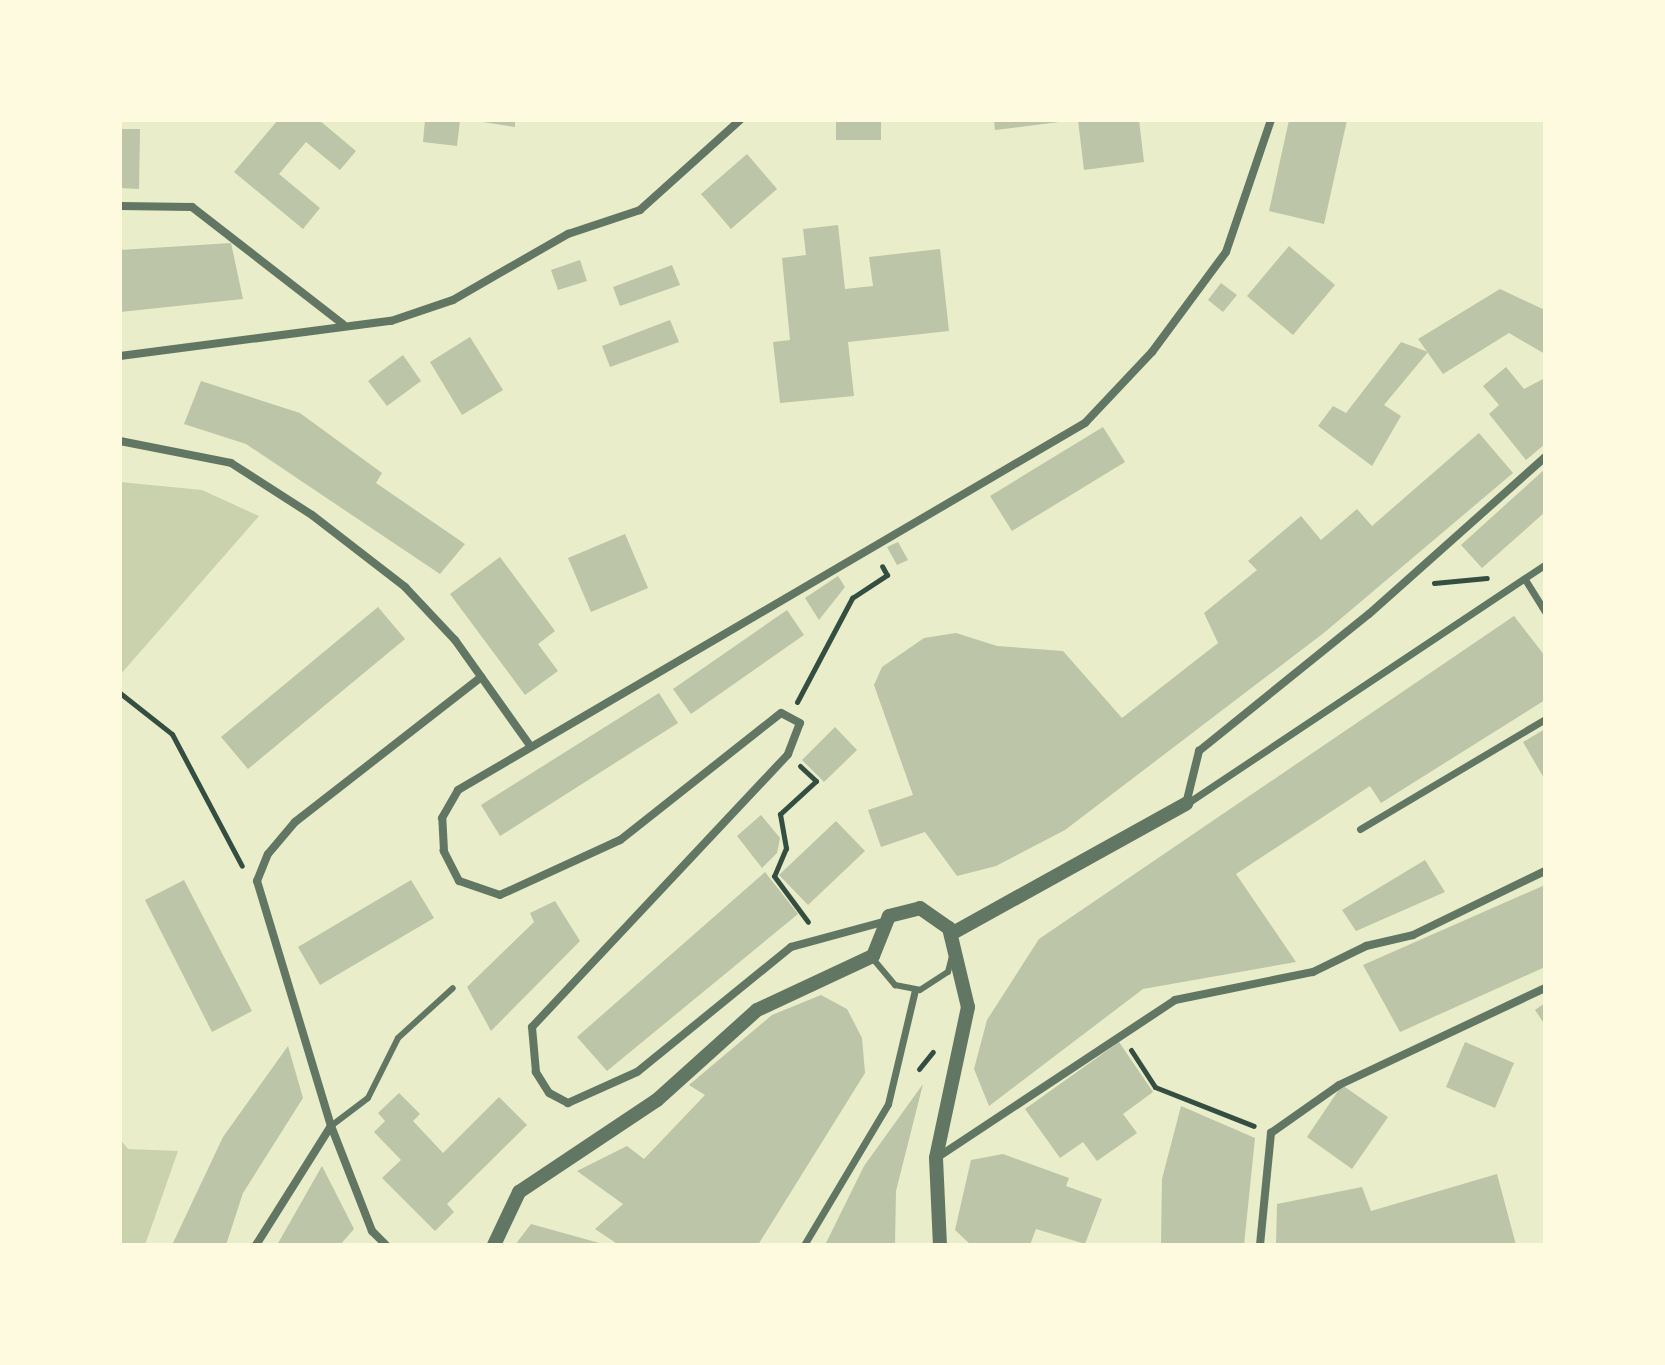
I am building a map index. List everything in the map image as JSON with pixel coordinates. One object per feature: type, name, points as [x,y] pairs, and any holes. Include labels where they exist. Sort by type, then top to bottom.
[{"type":"street","points":[[120,356],[343,324],[391,321],[453,300],[515,259],[640,210],[740,120]]},
{"type":"street","points":[[940,1245],[936,1158],[968,1007],[953,940],[942,918],[920,908],[883,922],[819,937],[774,957],[637,1072],[581,1101],[558,1099],[536,1072],[529,1044],[542,1012],[788,754],[801,735],[790,713],[760,728],[620,840],[525,887],[500,895],[472,891],[444,851],[447,803],[531,747],[870,544],[1085,423],[1152,352],[1226,252],[1271,120]]},
{"type":"street","points":[[120,206],[192,207],[343,324]]},
{"type":"street","points":[[120,441],[231,463],[312,515],[405,587],[481,677],[531,747]]},
{"type":"street","points":[[1186,804],[1199,751],[1357,624],[1545,457]]},
{"type":"street","points":[[953,940],[1186,804],[1526,581],[1545,565]]},
{"type":"street","points":[[1526,581],[1545,611]]},
{"type":"street","points":[[386,1245],[372,1231],[331,1126],[257,881],[268,854],[295,822],[481,677]]},
{"type":"street","points":[[1360,829],[1545,719]]},
{"type":"street","points":[[936,1158],[1120,1032],[1175,1000],[1313,972],[1366,946],[1413,935],[1545,871]]},
{"type":"street","points":[[494,1245],[519,1192],[657,1100],[757,1010],[874,958],[883,922]]},
{"type":"street","points":[[1260,1245],[1271,1133],[1339,1085],[1545,988]]},
{"type":"street","points":[[804,1245],[888,1104],[915,990]]},
{"type":"street","points":[[256,1245],[331,1126]]},
{"type":"lane","points":[[874,958],[895,985],[915,990],[948,972],[953,940]]},
{"type":"lane","points":[[331,1126],[368,1098],[398,1038],[453,988]]},
{"type":"path","points":[[790,713],[852,598],[887,575],[870,544]]},
{"type":"path","points":[[120,693],[172,734],[206,786],[229,854],[257,881]]},
{"type":"path","points":[[788,754],[816,781],[780,814],[786,848],[774,876],[819,937]]},
{"type":"path","points":[[1120,1032],[1155,1087],[1271,1133]]},
{"type":"path","points":[[888,1104],[939,1044]]},
{"type":"green space","points":[[120,482],[202,490],[259,516],[120,675]]},
{"type":"green space","points":[[120,1139],[128,1149],[178,1151],[145,1245],[120,1245]]},
{"type":"building","points":[[278,120],[319,120],[356,151],[340,170],[306,142],[279,174],[320,208],[303,229],[234,172]]},
{"type":"building","points":[[425,120],[460,120],[457,146],[423,142]]},
{"type":"building","points":[[470,120],[515,120],[515,127]]},
{"type":"building","points":[[836,120],[881,120],[881,140],[836,140]]},
{"type":"building","points":[[994,120],[1059,120],[1059,122],[995,130]]},
{"type":"building","points":[[1078,120],[1139,120],[1144,162],[1084,170]]},
{"type":"building","points":[[1289,120],[1347,120],[1324,224],[1269,211]]},
{"type":"building","points":[[120,129],[140,129],[139,189],[120,188]]},
{"type":"building","points":[[747,154],[777,189],[731,229],[701,194]]},
{"type":"building","points":[[838,225],[845,289],[873,286],[869,257],[940,249],[949,331],[848,342],[854,396],[780,403],[773,342],[790,340],[782,258],[806,255],[803,229]]},
{"type":"building","points":[[231,243],[243,299],[120,312],[120,250]]},
{"type":"building","points":[[1289,246],[1335,285],[1293,335],[1247,296]]},
{"type":"building","points":[[580,260],[587,281],[558,290],[551,270]]},
{"type":"building","points":[[672,265],[680,285],[620,306],[613,287]]},
{"type":"building","points":[[1221,283],[1237,295],[1223,312],[1208,300]]},
{"type":"building","points":[[1500,289],[1545,310],[1545,354],[1509,333],[1443,374],[1418,339]]},
{"type":"building","points":[[670,320],[679,342],[610,367],[602,346]]},
{"type":"building","points":[[470,337],[503,390],[462,415],[430,362]]},
{"type":"building","points":[[1401,342],[1428,352],[1384,405],[1401,416],[1372,466],[1318,426],[1333,406],[1346,413]]},
{"type":"building","points":[[403,355],[421,381],[387,406],[368,381]]},
{"type":"building","points":[[1506,367],[1524,389],[1545,378],[1545,444],[1526,460],[1489,414],[1499,405],[1483,386]]},
{"type":"building","points":[[201,381],[300,413],[382,473],[376,483],[465,544],[440,574],[246,444],[184,424]]},
{"type":"building","points":[[1103,427],[1125,462],[1012,531],[990,496]]},
{"type":"building","points":[[1479,433],[1513,473],[1325,632],[1065,830],[996,866],[957,876],[925,832],[881,847],[868,810],[913,795],[874,685],[882,667],[924,638],[956,633],[997,646],[1063,651],[1122,718],[1218,643],[1204,613],[1257,570],[1248,561],[1301,516],[1321,540],[1357,509],[1372,526]]},
{"type":"building","points":[[1545,469],[1545,512],[1482,568],[1461,545]]},
{"type":"building","points":[[625,534],[648,588],[591,612],[568,558]]},
{"type":"building","points":[[898,542],[908,560],[897,565],[887,547]]},
{"type":"building","points":[[500,557],[555,631],[538,644],[558,671],[525,695],[450,594]]},
{"type":"building","points":[[838,576],[845,587],[819,620],[805,598]]},
{"type":"building","points":[[378,607],[405,639],[248,769],[221,737]]},
{"type":"building","points":[[787,610],[804,635],[691,714],[673,689]]},
{"type":"building","points":[[1514,616],[1545,656],[1545,700],[1381,803],[1370,786],[1236,874],[1296,962],[1143,989],[989,1106],[974,1069],[987,1020],[1039,939]]},
{"type":"building","points":[[659,693],[678,723],[500,836],[481,805]]},
{"type":"building","points":[[835,727],[857,750],[824,782],[802,760]]},
{"type":"building","points":[[1545,729],[1545,780],[1523,742]]},
{"type":"building","points":[[761,815],[780,838],[777,853],[762,868],[737,836]]},
{"type":"building","points":[[836,821],[865,851],[808,905],[779,875]]},
{"type":"building","points":[[1425,860],[1445,892],[1356,931],[1342,910]]},
{"type":"building","points":[[765,872],[798,914],[607,1071],[577,1037]]},
{"type":"building","points":[[184,880],[252,1011],[212,1032],[145,900]]},
{"type":"building","points":[[411,880],[434,918],[320,985],[298,947]]},
{"type":"building","points":[[1545,885],[1545,967],[1400,1032],[1363,965]]},
{"type":"building","points":[[555,901],[580,941],[491,1031],[467,987],[534,922],[530,913]]},
{"type":"building","points":[[821,995],[847,1009],[862,1038],[865,1073],[758,1245],[619,1245],[595,1229],[623,1204],[577,1171],[627,1146],[644,1159],[705,1095],[689,1085],[772,1015]]},
{"type":"building","points":[[1545,1003],[1545,1025],[1535,1010]]},
{"type":"building","points":[[1119,1042],[1153,1092],[1123,1114],[1137,1133],[1097,1161],[1083,1142],[1060,1158],[1025,1109]]},
{"type":"building","points":[[1465,1042],[1514,1063],[1495,1108],[1446,1087]]},
{"type":"building","points":[[288,1046],[303,1098],[243,1193],[226,1245],[172,1245],[223,1137]]},
{"type":"building","points":[[923,1084],[896,1191],[895,1245],[825,1245],[864,1166]]},
{"type":"building","points":[[1342,1085],[1388,1117],[1352,1169],[1307,1137]]},
{"type":"building","points":[[399,1093],[420,1114],[413,1121],[443,1153],[499,1097],[527,1125],[447,1204],[454,1212],[435,1231],[382,1178],[401,1160],[374,1132],[385,1121],[378,1113]]},
{"type":"building","points":[[1181,1106],[1255,1138],[1244,1245],[1161,1245],[1162,1179]]},
{"type":"building","points":[[1003,1154],[1069,1178],[1066,1186],[1102,1199],[1085,1244],[1036,1229],[1030,1245],[971,1245],[955,1230],[971,1160]]},
{"type":"building","points":[[322,1166],[354,1229],[340,1245],[277,1245]]},
{"type":"building","points":[[1497,1174],[1516,1245],[1276,1245],[1277,1204],[1362,1187],[1371,1211]]},
{"type":"building","points":[[531,1224],[603,1244],[603,1245],[515,1245]]}]
